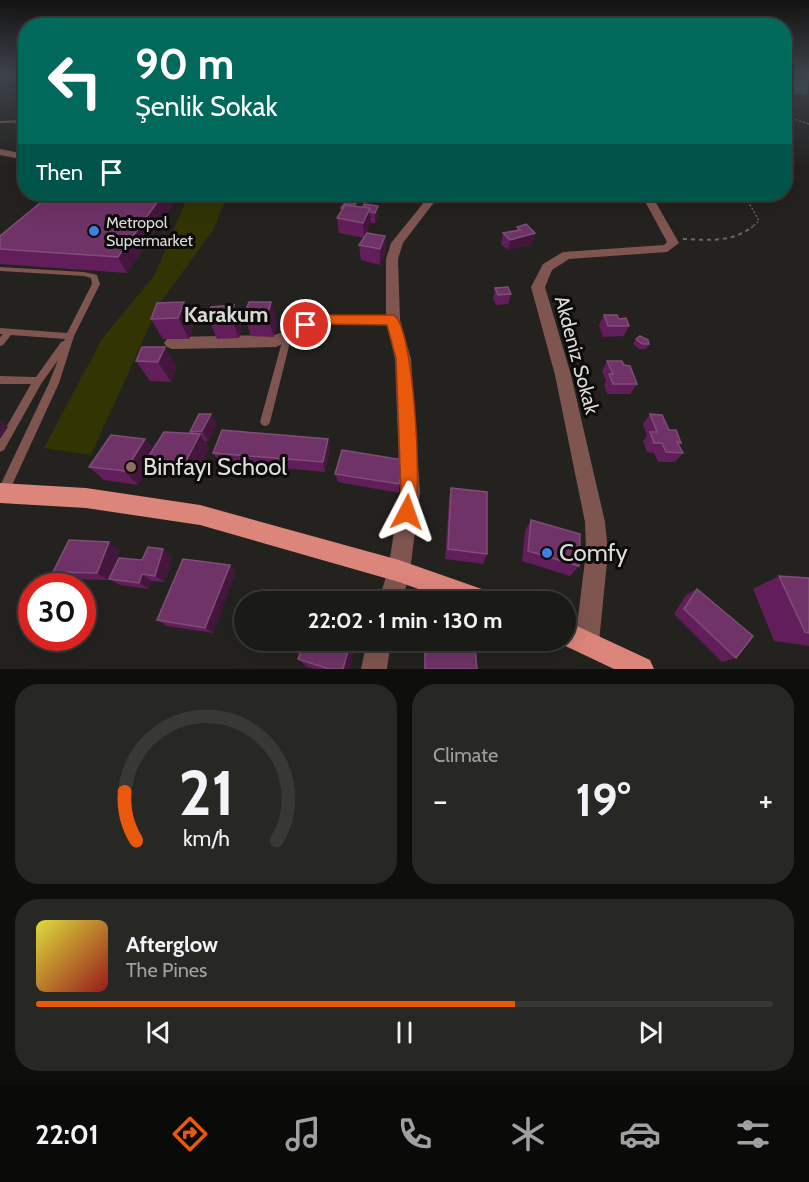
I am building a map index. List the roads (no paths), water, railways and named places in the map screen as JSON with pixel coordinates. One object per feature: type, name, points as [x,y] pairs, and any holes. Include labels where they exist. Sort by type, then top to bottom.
[{"type":"main road","points":[[1,493],[86,498],[200,516],[399,571],[456,591]]},
{"type":"main road","points":[[576,637],[641,669]]},
{"type":"street","points":[[393,591],[399,571],[410,493],[403,358],[393,320],[392,259],[407,228],[430,201]]},
{"type":"street","name":"Akdeniz Sokak","points":[[576,637],[597,552],[595,522],[563,375],[537,287],[541,274],[555,259],[567,255],[667,248],[672,243],[650,201]]},
{"type":"street","points":[[171,343],[276,341],[287,338],[306,325],[325,319],[393,320]]},
{"type":"street","points":[[374,669],[377,651]]},
{"type":"lane","points":[[0,122],[18,121]]},
{"type":"lane","points":[[0,269],[94,277],[96,284],[70,336],[54,383],[1,493]]},
{"type":"lane","points":[[0,331],[70,336]]},
{"type":"lane","points":[[0,343],[10,332]]},
{"type":"lane","points":[[0,447],[38,381],[70,336]]},
{"type":"lane","points":[[266,422],[287,338]]},
{"type":"lane","points":[[0,380],[38,381]]},
{"type":"place","name":"Metropol Supermarket","points":[[94,231]]},
{"type":"place","name":"Binfayı School","points":[[131,467]]},
{"type":"place","name":"Comfy","points":[[547,553]]},
{"type":"district","name":"Karakum","points":[[226,314]]}]
